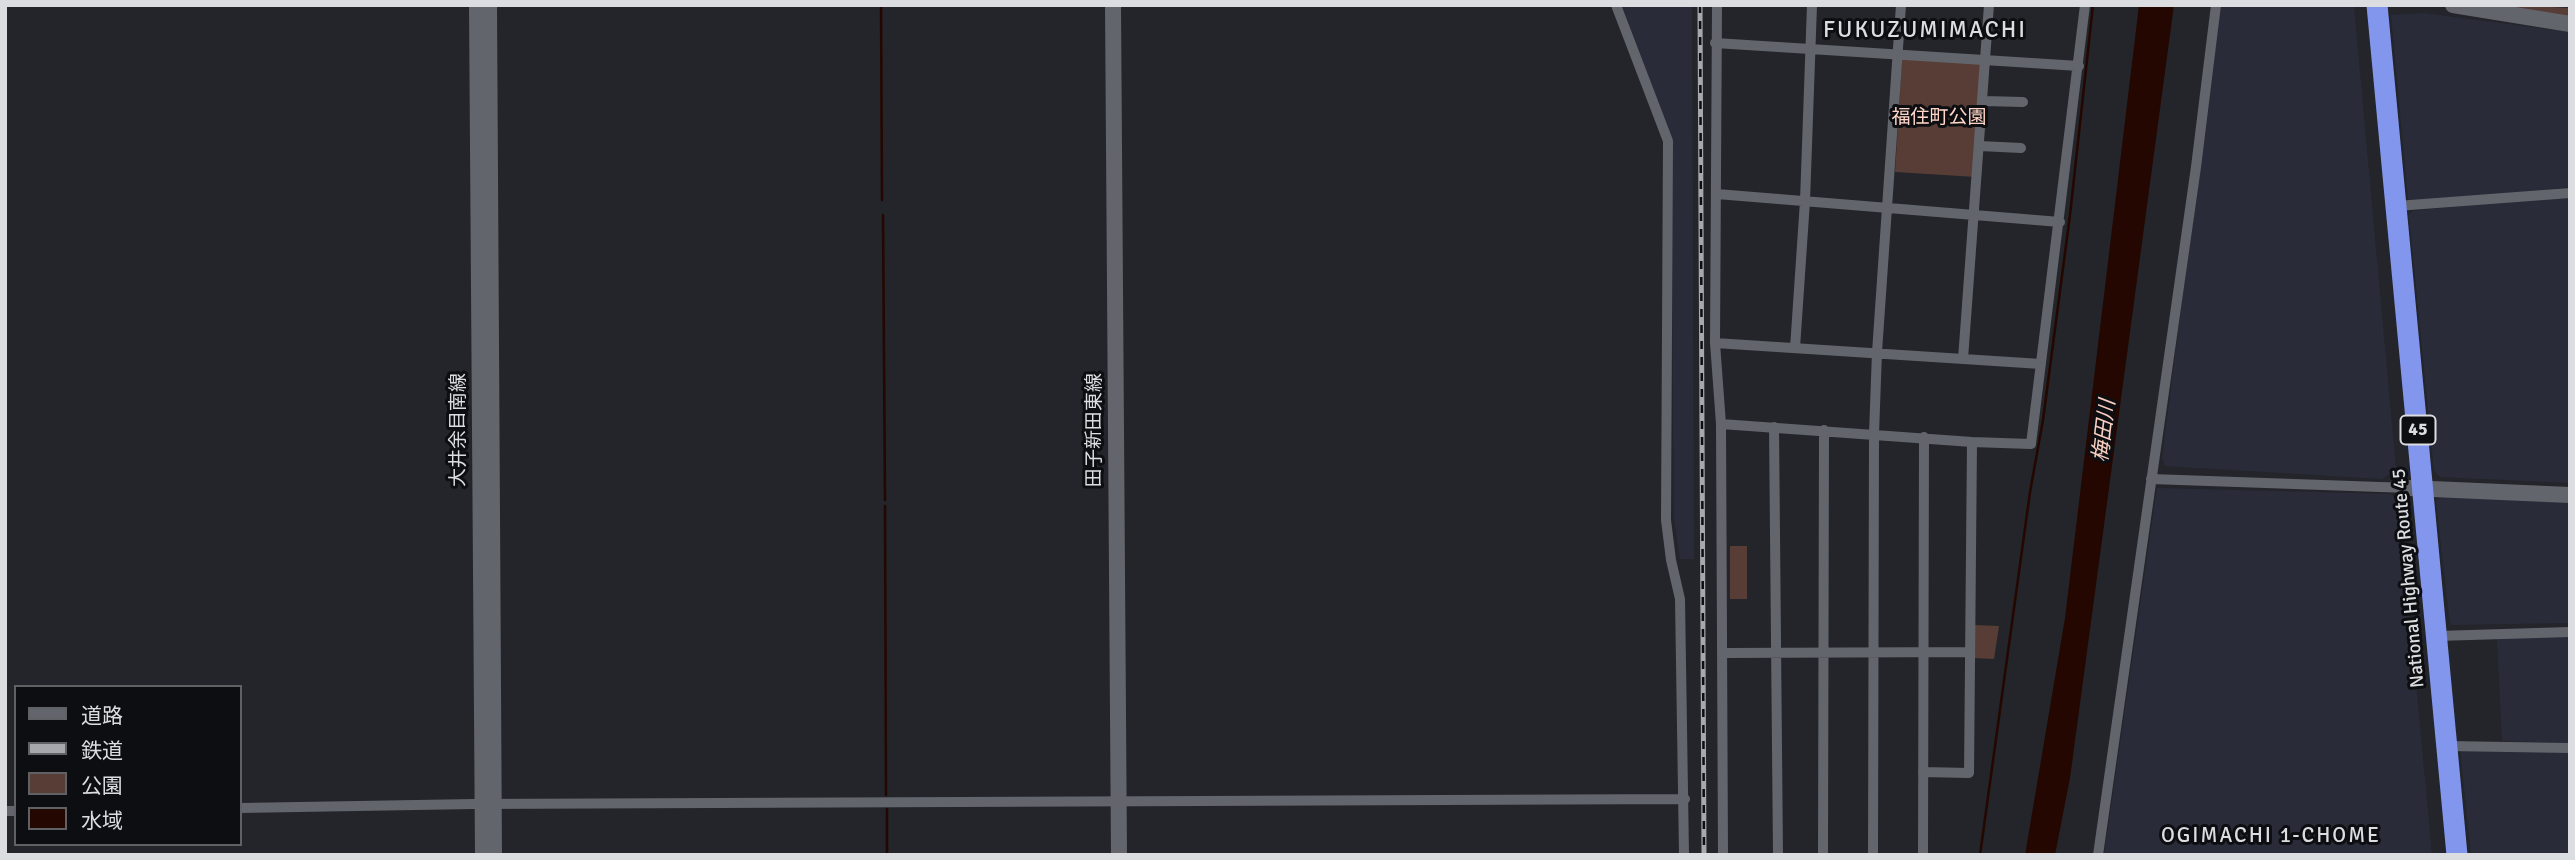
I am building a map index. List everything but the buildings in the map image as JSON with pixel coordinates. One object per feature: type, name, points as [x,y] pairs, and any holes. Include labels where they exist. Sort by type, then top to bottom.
[{"type":"highway","name":"National Highway Route 45","points":[[2365,5],[2416,489],[2437,636],[2456,855]]},
{"type":"highway","name":"National Highway Route 45","points":[[2377,5],[2398,206],[2444,855]]},
{"type":"street","name":"大井余目南線","points":[[477,5],[488,804],[482,855]]},
{"type":"street","points":[[489,5],[488,804],[494,855]]},
{"type":"street","name":"田子新田東線","points":[[1113,5],[1119,855]]},
{"type":"street","points":[[1616,5],[1668,141],[1666,520],[1680,599],[1684,855]]},
{"type":"street","points":[[1717,5],[1715,343],[1720,424],[1723,855]]},
{"type":"street","points":[[1795,348],[1805,201],[1812,5]]},
{"type":"street","points":[[1873,855],[1874,434],[1877,352],[1901,5]]},
{"type":"street","points":[[1963,359],[1989,5]]},
{"type":"street","points":[[1720,424],[2031,444],[2080,66],[2085,5]]},
{"type":"street","points":[[2098,855],[2216,5]]},
{"type":"street","points":[[2453,5],[2570,24]]},
{"type":"street","points":[[1715,43],[2080,66]]},
{"type":"street","points":[[1984,101],[2023,102]]},
{"type":"street","points":[[1980,146],[2021,148]]},
{"type":"street","points":[[2398,206],[2570,193]]},
{"type":"street","points":[[1717,194],[2060,222]]},
{"type":"street","points":[[1715,343],[2041,364]]},
{"type":"street","points":[[1774,427],[1778,855]]},
{"type":"street","points":[[1823,855],[1824,430]]},
{"type":"street","points":[[1923,855],[1924,437]]},
{"type":"street","points":[[1923,772],[1969,773],[1972,442]]},
{"type":"street","points":[[2151,479],[2570,495]]},
{"type":"street","points":[[2437,636],[2570,632]]},
{"type":"street","points":[[1723,653],[1970,652]]},
{"type":"street","points":[[2447,746],[2570,748]]},
{"type":"street","points":[[242,808],[488,804],[1685,799]]},
{"type":"shaded area","points":[[1622,5],[1692,5],[1694,559],[1680,559],[1674,519],[1671,138]]},
{"type":"shaded area","points":[[2220,5],[2354,7],[2396,470],[2382,479],[2165,466],[2162,458]]},
{"type":"shaded area","points":[[2423,13],[2570,32],[2570,187],[2417,204],[2408,199],[2391,15]]},
{"type":"shaded area","points":[[2570,195],[2570,483],[2440,477],[2434,471],[2409,215],[2413,211]]},
{"type":"shaded area","points":[[2157,488],[2391,494],[2399,503],[2432,855],[2104,855]]},
{"type":"shaded area","points":[[2444,495],[2570,500],[2570,623],[2450,625],[2436,501]]},
{"type":"shaded area","points":[[2570,636],[2570,743],[2502,741],[2497,638]]},
{"type":"shaded area","points":[[2460,749],[2570,751],[2570,855],[2471,855]]},
{"type":"green space","points":[[2512,5],[2570,8],[2570,18],[2512,9]]},
{"type":"green space","name":"福住町公園","points":[[1902,59],[1983,64],[1976,177],[1895,172]]},
{"type":"green space","points":[[1730,546],[1747,546],[1747,599],[1730,599]]},
{"type":"green space","points":[[1974,625],[1999,626],[1994,659],[1973,658]]},
{"type":"water","name":"梅田川","points":[[2139,5],[2174,5],[2070,778],[2055,855],[2025,855],[2065,618]]},
{"type":"waterway","points":[[881,5],[882,200]]},
{"type":"waterway","points":[[1980,855],[2030,492],[2043,420],[2070,215],[2093,5]]},
{"type":"waterway","points":[[883,215],[885,500]]},
{"type":"waterway","points":[[885,506],[886,795]]},
{"type":"waterway","points":[[887,809],[887,855]]},
{"type":"railway","points":[[1700,5],[1704,855]]},
{"type":"district","name":"FUKUZUMIMACHI","points":[[1925,31]]},
{"type":"district","name":"OGIMACHI 1-CHOME","points":[[2271,836]]}]
